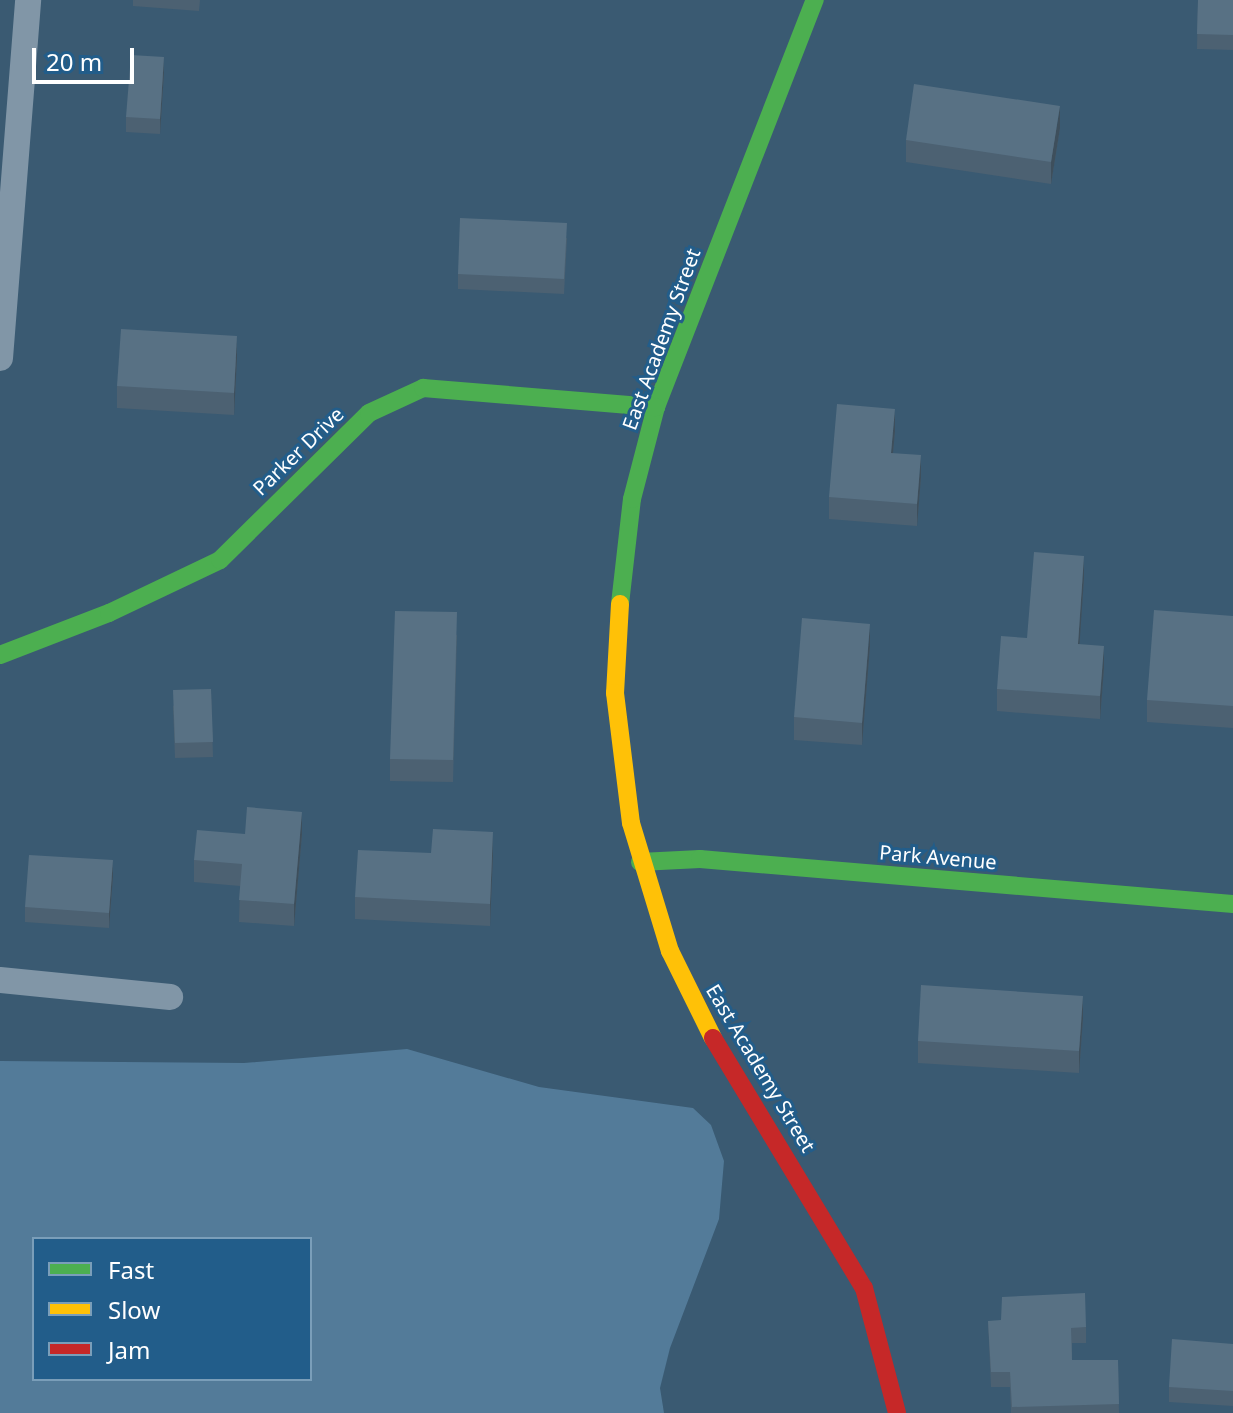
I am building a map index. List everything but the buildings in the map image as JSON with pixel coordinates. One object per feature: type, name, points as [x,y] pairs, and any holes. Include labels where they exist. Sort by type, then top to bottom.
[{"type":"street","points":[[0,358],[28,0]]},
{"type":"street","name":"East Academy Street","points":[[815,0],[656,407],[632,499],[615,627],[620,760],[640,862],[670,951],[708,1030],[864,1288],[897,1413]]},
{"type":"street","name":"Parker Drive","points":[[0,655],[109,613],[220,560],[369,413],[423,388],[656,407]]},
{"type":"street","name":"Park Avenue","points":[[640,862],[700,859],[1233,904]]},
{"type":"street","points":[[0,980],[170,997]]},
{"type":"water","points":[[407,1049],[539,1087],[693,1108],[711,1125],[724,1161],[719,1219],[670,1348],[660,1388],[664,1413],[0,1413],[0,1061],[244,1063]]},
{"type":"traffic: fast","points":[[620,604],[632,499],[656,407],[815,0]]},
{"type":"traffic: fast","points":[[0,655],[109,613],[220,560],[369,413],[423,388],[656,407]]},
{"type":"traffic: fast","points":[[640,862],[700,859],[1233,904]]},
{"type":"traffic: slow","points":[[620,604],[615,693],[631,823],[670,951],[713,1038]]},
{"type":"traffic: jam","points":[[713,1038],[864,1288],[897,1413]]}]
